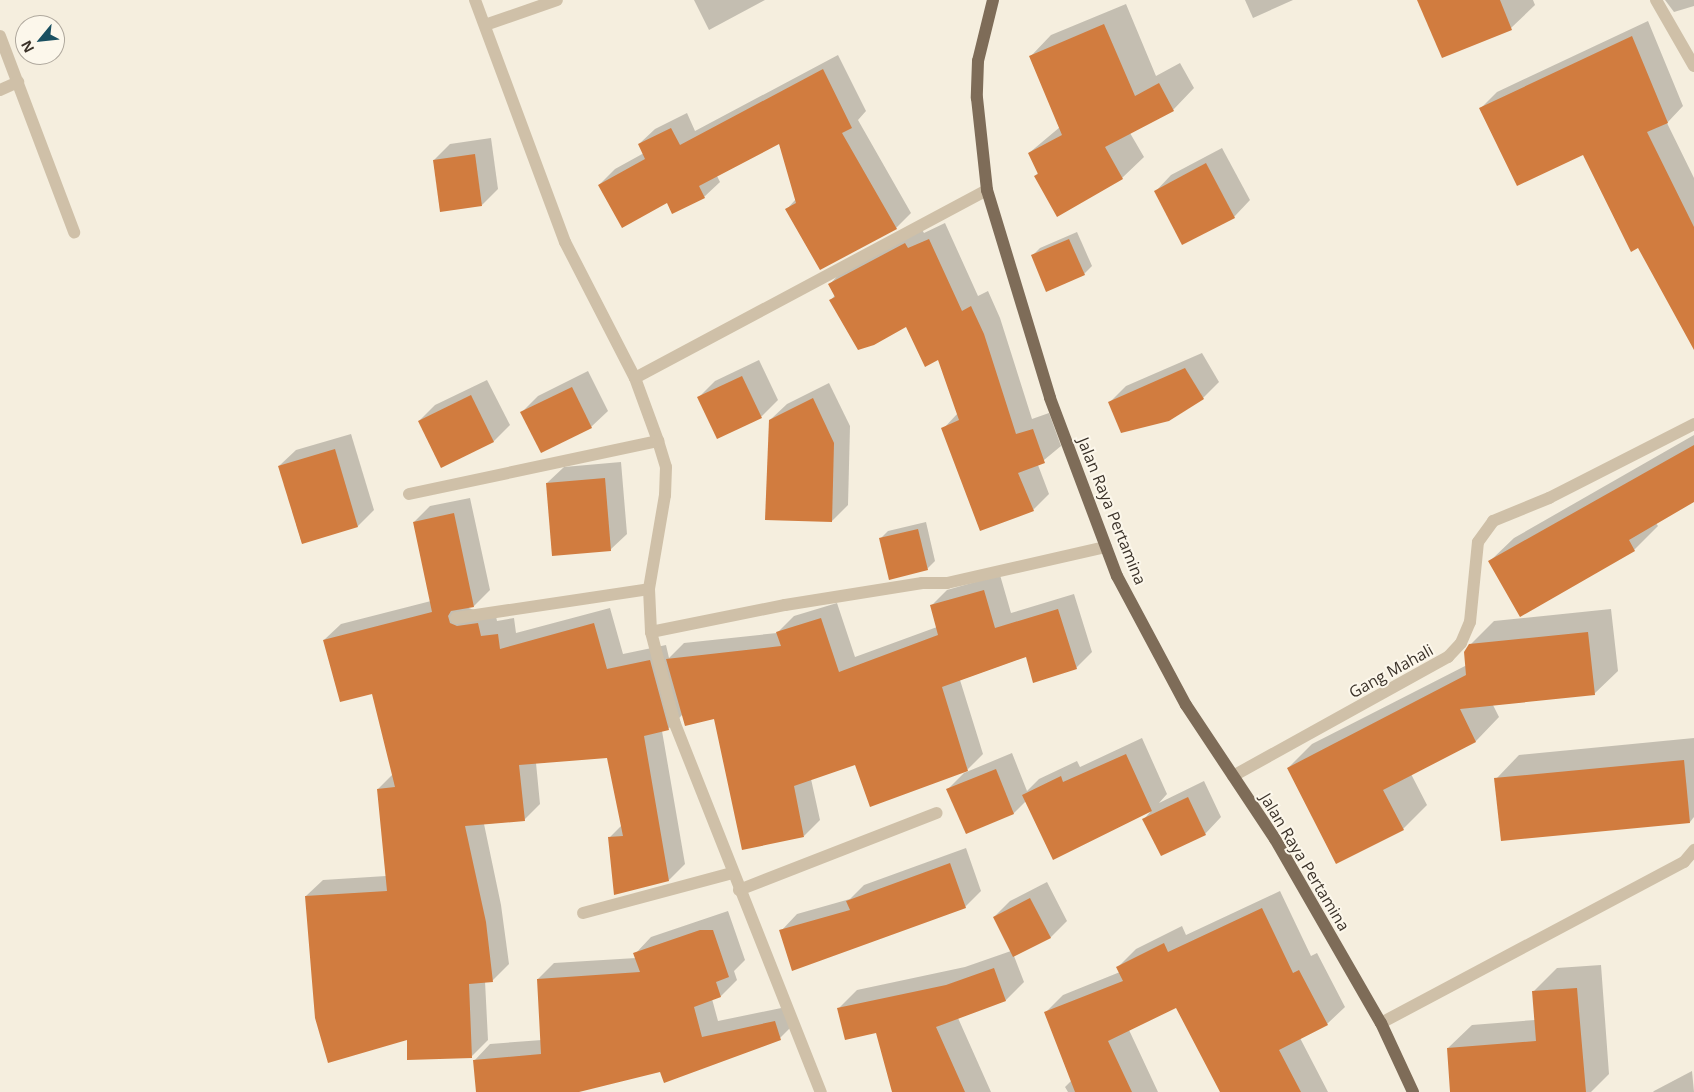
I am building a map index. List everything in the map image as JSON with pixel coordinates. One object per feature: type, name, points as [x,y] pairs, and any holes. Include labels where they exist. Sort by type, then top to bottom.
[{"type":"main road","name":"Jalan Raya Pertamina","points":[[993,0],[978,61],[977,98],[987,190],[1050,398],[1117,576],[1186,705],[1275,839],[1381,1023],[1413,1092]]},
{"type":"street","points":[[475,0],[566,242],[634,378],[666,466],[665,495],[648,589],[651,632],[674,724],[821,1092]]},
{"type":"street","points":[[485,25],[558,0]]},
{"type":"street","points":[[1656,0],[1694,66]]},
{"type":"street","points":[[0,36],[74,232]]},
{"type":"street","points":[[0,90],[18,82]]},
{"type":"street","points":[[634,378],[987,190]]},
{"type":"street","name":"Gang Mahali","points":[[1233,776],[1448,658],[1461,643],[1470,622],[1478,542],[1493,521],[1549,498],[1694,424]]},
{"type":"street","points":[[409,494],[658,441]]},
{"type":"street","points":[[651,632],[785,605],[922,583],[947,584],[1106,547]]},
{"type":"street","points":[[456,618],[648,589]]},
{"type":"street","points":[[739,890],[936,813]]},
{"type":"street","points":[[1381,1023],[1684,862],[1694,850]]},
{"type":"street","points":[[582,913],[732,873]]},
{"type":"building","points":[[1417,0],[1500,0],[1512,30],[1442,58]]},
{"type":"building","points":[[1104,24],[1135,96],[1159,83],[1174,111],[1105,147],[1123,179],[1057,217],[1034,176],[1038,174],[1028,153],[1062,135],[1029,56]]},
{"type":"building","points":[[1632,36],[1668,123],[1647,132],[1694,227],[1694,350],[1638,248],[1631,252],[1583,155],[1517,186],[1479,108]]},
{"type":"building","points":[[823,69],[852,128],[842,133],[897,229],[820,270],[785,209],[796,203],[779,144],[699,186],[705,198],[672,214],[667,203],[622,228],[598,185],[645,159],[638,144],[671,128],[680,145]]},
{"type":"building","points":[[475,154],[482,206],[440,212],[433,160]]},
{"type":"building","points":[[1206,163],[1235,218],[1182,245],[1154,191]]},
{"type":"building","points":[[929,239],[962,311],[971,306],[984,334],[1016,434],[1033,429],[1045,463],[1018,473],[1034,511],[980,531],[941,428],[959,420],[938,360],[925,367],[906,327],[874,345],[858,350],[829,300],[835,297],[828,284],[905,243],[908,248]]},
{"type":"building","points":[[1069,239],[1085,275],[1046,292],[1031,255]]},
{"type":"building","points":[[1185,368],[1204,399],[1169,421],[1121,433],[1108,402]]},
{"type":"building","points":[[742,376],[762,418],[717,439],[697,397]]},
{"type":"building","points":[[572,387],[592,428],[541,453],[520,412]]},
{"type":"building","points":[[471,395],[494,442],[441,468],[418,421]]},
{"type":"building","points":[[813,398],[834,443],[832,522],[765,520],[769,420]]},
{"type":"building","points":[[1694,445],[1694,502],[1629,540],[1635,551],[1520,617],[1488,561]]},
{"type":"building","points":[[335,449],[358,527],[302,544],[278,466]]},
{"type":"building","points":[[605,478],[611,551],[552,556],[546,483]]},
{"type":"building","points":[[454,513],[474,607],[451,611],[448,616],[450,623],[457,626],[478,623],[481,636],[498,634],[500,649],[594,623],[607,669],[650,660],[669,730],[644,736],[669,881],[614,895],[608,837],[623,836],[607,758],[519,765],[525,821],[465,826],[486,922],[493,982],[469,984],[472,1058],[407,1060],[407,1040],[328,1063],[315,1018],[305,896],[387,891],[377,789],[395,787],[372,694],[340,702],[323,640],[432,612],[413,522]]},
{"type":"building","points":[[918,529],[928,570],[889,580],[879,538]]},
{"type":"building","points":[[984,590],[995,628],[1058,609],[1077,669],[1033,683],[1026,657],[942,687],[968,771],[870,807],[855,765],[794,786],[804,837],[742,850],[714,719],[685,726],[666,659],[781,646],[776,632],[821,618],[839,672],[938,635],[930,605]]},
{"type":"building","points":[[1588,632],[1595,695],[1460,709],[1476,742],[1383,790],[1404,830],[1336,864],[1287,768],[1466,675],[1464,652],[1469,644]]},
{"type":"building","points":[[1126,754],[1152,811],[1053,860],[1022,795],[1061,776],[1063,782]]},
{"type":"building","points":[[1684,760],[1690,823],[1501,841],[1494,778]]},
{"type":"building","points":[[996,769],[1014,814],[966,834],[946,789]]},
{"type":"building","points":[[1188,797],[1206,835],[1161,856],[1142,819]]},
{"type":"building","points":[[950,863],[966,908],[792,971],[779,930],[850,910],[846,901]]},
{"type":"building","points":[[1030,898],[1051,938],[1013,957],[993,917]]},
{"type":"building","points":[[1262,908],[1293,973],[1299,970],[1328,1025],[1279,1050],[1301,1092],[1220,1092],[1176,1008],[1108,1041],[1132,1092],[1075,1092],[1044,1012],[1123,981],[1116,967],[1164,943],[1168,952]]},
{"type":"building","points":[[700,930],[713,930],[729,977],[716,982],[721,997],[694,1007],[702,1037],[775,1021],[781,1040],[664,1083],[660,1072],[579,1092],[476,1092],[473,1060],[541,1054],[537,979],[640,972],[633,953]]},
{"type":"building","points":[[994,968],[1006,1001],[936,1027],[965,1092],[892,1092],[876,1033],[845,1040],[837,1008],[946,985]]},
{"type":"building","points":[[1577,988],[1586,1092],[1450,1092],[1447,1048],[1536,1041],[1532,991]]}]
